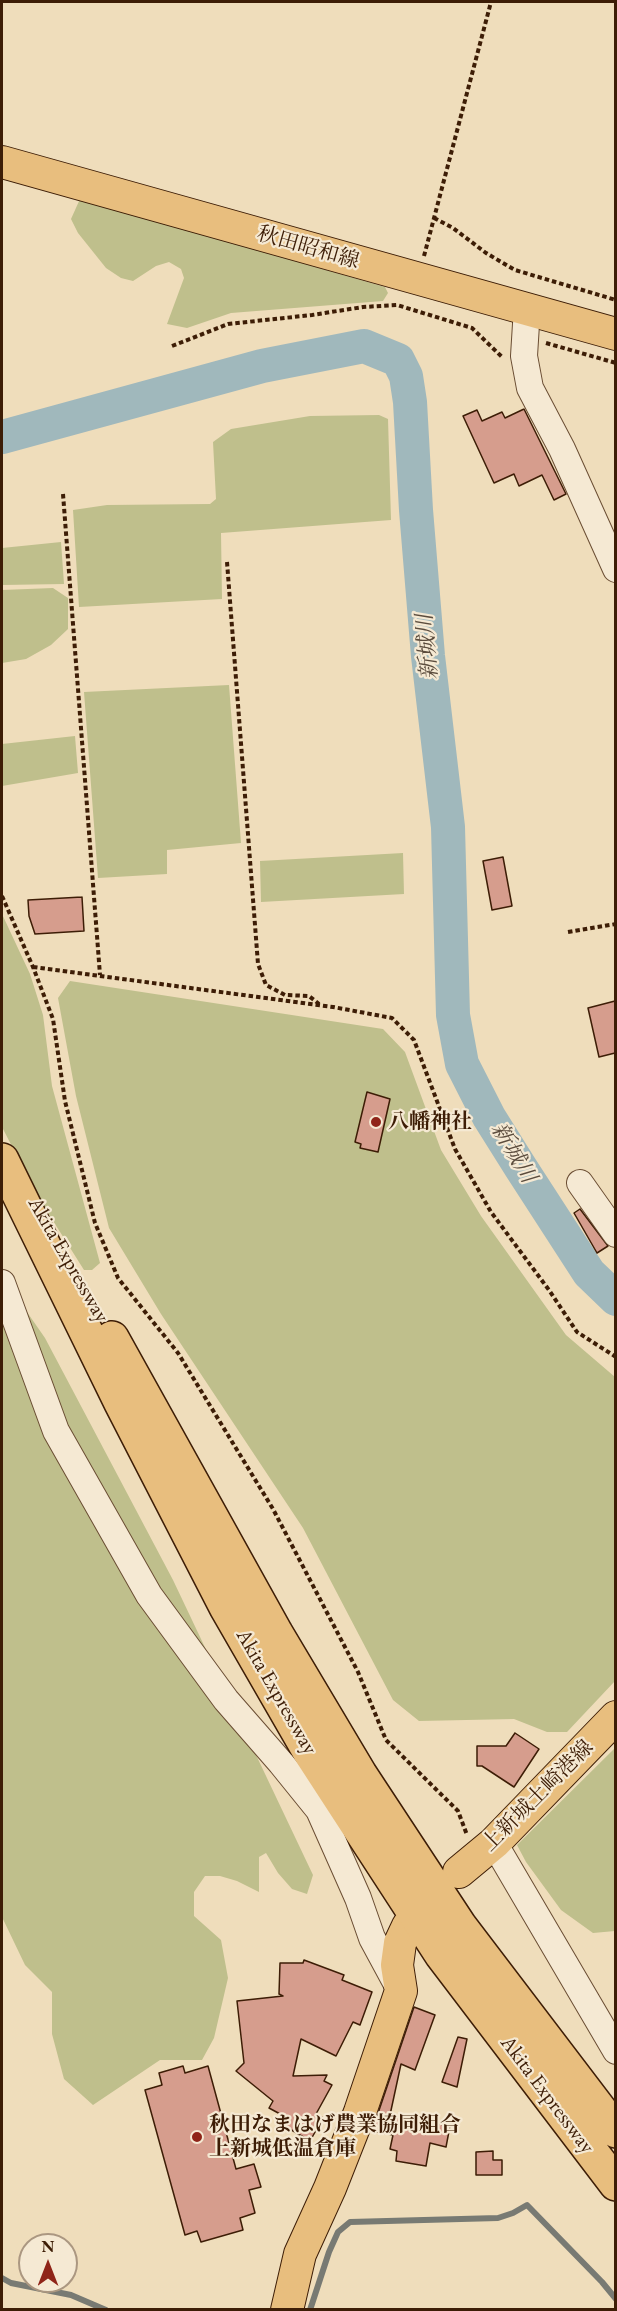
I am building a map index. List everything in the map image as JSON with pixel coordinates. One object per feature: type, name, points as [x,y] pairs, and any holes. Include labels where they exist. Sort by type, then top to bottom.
[{"type":"highway","name":"Akita Expressway","points":[[2,1147],[45,1216],[276,1633],[360,1774],[460,1926],[615,2131]]},
{"type":"highway","name":"Akita Expressway","points":[[2,1161],[226,1607],[309,1751],[441,1954],[615,2184]]},
{"type":"main road","name":"秋田昭和線","points":[[2,162],[418,279],[526,323],[615,334]]},
{"type":"main road","name":"上新城土崎港線","points":[[476,1858],[615,1718]]},
{"type":"main road","points":[[287,2310],[300,2254],[330,2188],[360,2112],[401,1991],[397,1965],[399,1943],[408,1926]]},
{"type":"street","points":[[526,323],[524,356],[530,388],[562,449],[615,569]]},
{"type":"street","points":[[580,1184],[615,1234]]},
{"type":"street","points":[[2,1283],[56,1431],[131,1565],[149,1595],[226,1700],[319,1810],[358,1898],[372,1938],[401,1991]]},
{"type":"street","points":[[476,1858],[613,2044]]},
{"type":"path","points":[[418,279],[491,2]]},
{"type":"path","points":[[434,218],[453,228],[486,253],[515,270],[615,300]]},
{"type":"path","points":[[172,346],[228,324],[363,307],[397,305],[472,328],[528,380]]},
{"type":"path","points":[[526,323],[615,363]]},
{"type":"path","points":[[63,494],[100,976]]},
{"type":"path","points":[[227,562],[258,964],[266,985],[285,995],[309,996],[320,1005]]},
{"type":"path","points":[[2,896],[53,1019],[65,1101],[95,1223],[118,1278],[178,1353],[273,1509],[357,1672],[386,1740],[458,1811],[476,1858]]},
{"type":"path","points":[[568,932],[615,924]]},
{"type":"path","points":[[33,967],[320,1005],[392,1018],[414,1040],[455,1149],[491,1212],[577,1332],[615,1357]]},
{"type":"green space","points":[[80,199],[385,287],[388,293],[383,301],[231,313],[187,328],[167,324],[184,278],[181,269],[169,262],[156,266],[133,281],[121,278],[106,268],[78,233],[71,219]]},
{"type":"green space","points":[[379,415],[388,419],[391,520],[221,533],[222,599],[79,607],[73,510],[107,505],[210,504],[216,499],[213,442],[231,429],[310,416]]},
{"type":"green space","points":[[61,542],[64,584],[2,585],[2,548]]},
{"type":"green space","points":[[53,588],[68,598],[68,629],[51,645],[26,659],[2,663],[2,590]]},
{"type":"green space","points":[[229,685],[241,843],[167,850],[167,874],[98,878],[84,692]]},
{"type":"green space","points":[[75,736],[78,773],[2,786],[2,744]]},
{"type":"green space","points":[[403,853],[404,894],[261,902],[260,861]]},
{"type":"green space","points":[[2,914],[30,974],[43,1015],[52,1086],[100,1263],[92,1270],[84,1270],[38,1197],[2,1127]]},
{"type":"green space","points":[[70,981],[383,1029],[405,1052],[441,1150],[481,1216],[566,1335],[615,1377],[615,1681],[567,1732],[547,1732],[514,1719],[419,1721],[393,1700],[303,1528],[161,1314],[109,1228],[76,1096],[58,998]]},
{"type":"green space","points":[[2,1276],[45,1338],[173,1580],[313,1875],[307,1894],[292,1889],[278,1873],[266,1853],[259,1857],[259,1892],[237,1881],[220,1876],[205,1876],[194,1892],[194,1916],[221,1940],[228,1978],[214,2038],[202,2060],[160,2060],[93,2105],[64,2079],[52,2034],[52,1992],[25,1965],[2,1917]]},
{"type":"green space","points":[[615,1748],[615,1931],[593,1933],[561,1910],[526,1862],[517,1845]]},
{"type":"building","points":[[524,409],[566,494],[554,500],[542,475],[519,486],[514,474],[494,483],[463,416],[477,410],[482,421],[502,412],[505,418]]},
{"type":"building","points":[[503,857],[512,906],[492,910],[483,861]]},
{"type":"building","points":[[82,897],[84,931],[35,934],[29,916],[28,900]]},
{"type":"building","points":[[615,1001],[615,1053],[599,1057],[588,1008]]},
{"type":"building","name":"八幡神社","points":[[367,1092],[390,1099],[378,1152],[360,1148],[361,1144],[355,1142]]},
{"type":"building","points":[[580,1209],[608,1246],[597,1253],[574,1213]]},
{"type":"building","points":[[515,1733],[539,1749],[514,1787],[482,1766],[477,1766],[477,1746],[506,1746]]},
{"type":"building","points":[[304,1960],[344,1975],[342,1980],[372,1992],[360,2025],[353,2022],[336,2056],[301,2039],[293,2076],[327,2075],[324,2081],[332,2085],[316,2114],[323,2118],[310,2141],[278,2122],[282,2115],[269,2108],[273,2101],[236,2071],[244,2063],[237,2001],[283,1996],[279,1994],[280,1963],[303,1963]]},
{"type":"building","points":[[414,2007],[435,2015],[415,2070],[401,2064],[390,2115],[450,2126],[446,2147],[430,2143],[426,2166],[396,2161],[397,2151],[390,2149],[393,2135],[372,2131]]},
{"type":"building","points":[[458,2037],[467,2039],[457,2087],[442,2082]]},
{"type":"building","points":[[183,2066],[185,2073],[208,2066],[236,2169],[254,2164],[261,2187],[249,2190],[255,2213],[240,2218],[243,2230],[201,2242],[197,2231],[185,2235],[145,2090],[162,2085],[159,2073]]},
{"type":"building","points":[[493,2151],[493,2160],[502,2160],[502,2175],[476,2175],[476,2152]]},
{"type":"waterway","name":"新城川","points":[[2,437],[262,366],[364,346],[398,360],[406,376],[410,402],[428,656],[448,827],[453,1015],[462,1064],[489,1117],[589,1273],[616,1299]]},
{"type":"waterway","points":[[310,2310],[338,2232],[350,2222],[498,2218],[527,2205],[616,2299]]},
{"type":"waterway","points":[[2,2278],[11,2283],[71,2295],[106,2310]]},
{"type":"place","name":"八幡神社","points":[[376,1122]]},
{"type":"place","name":"秋田なまはげ農業協同組合 上新城低温倉庫","points":[[197,2137]]}]
